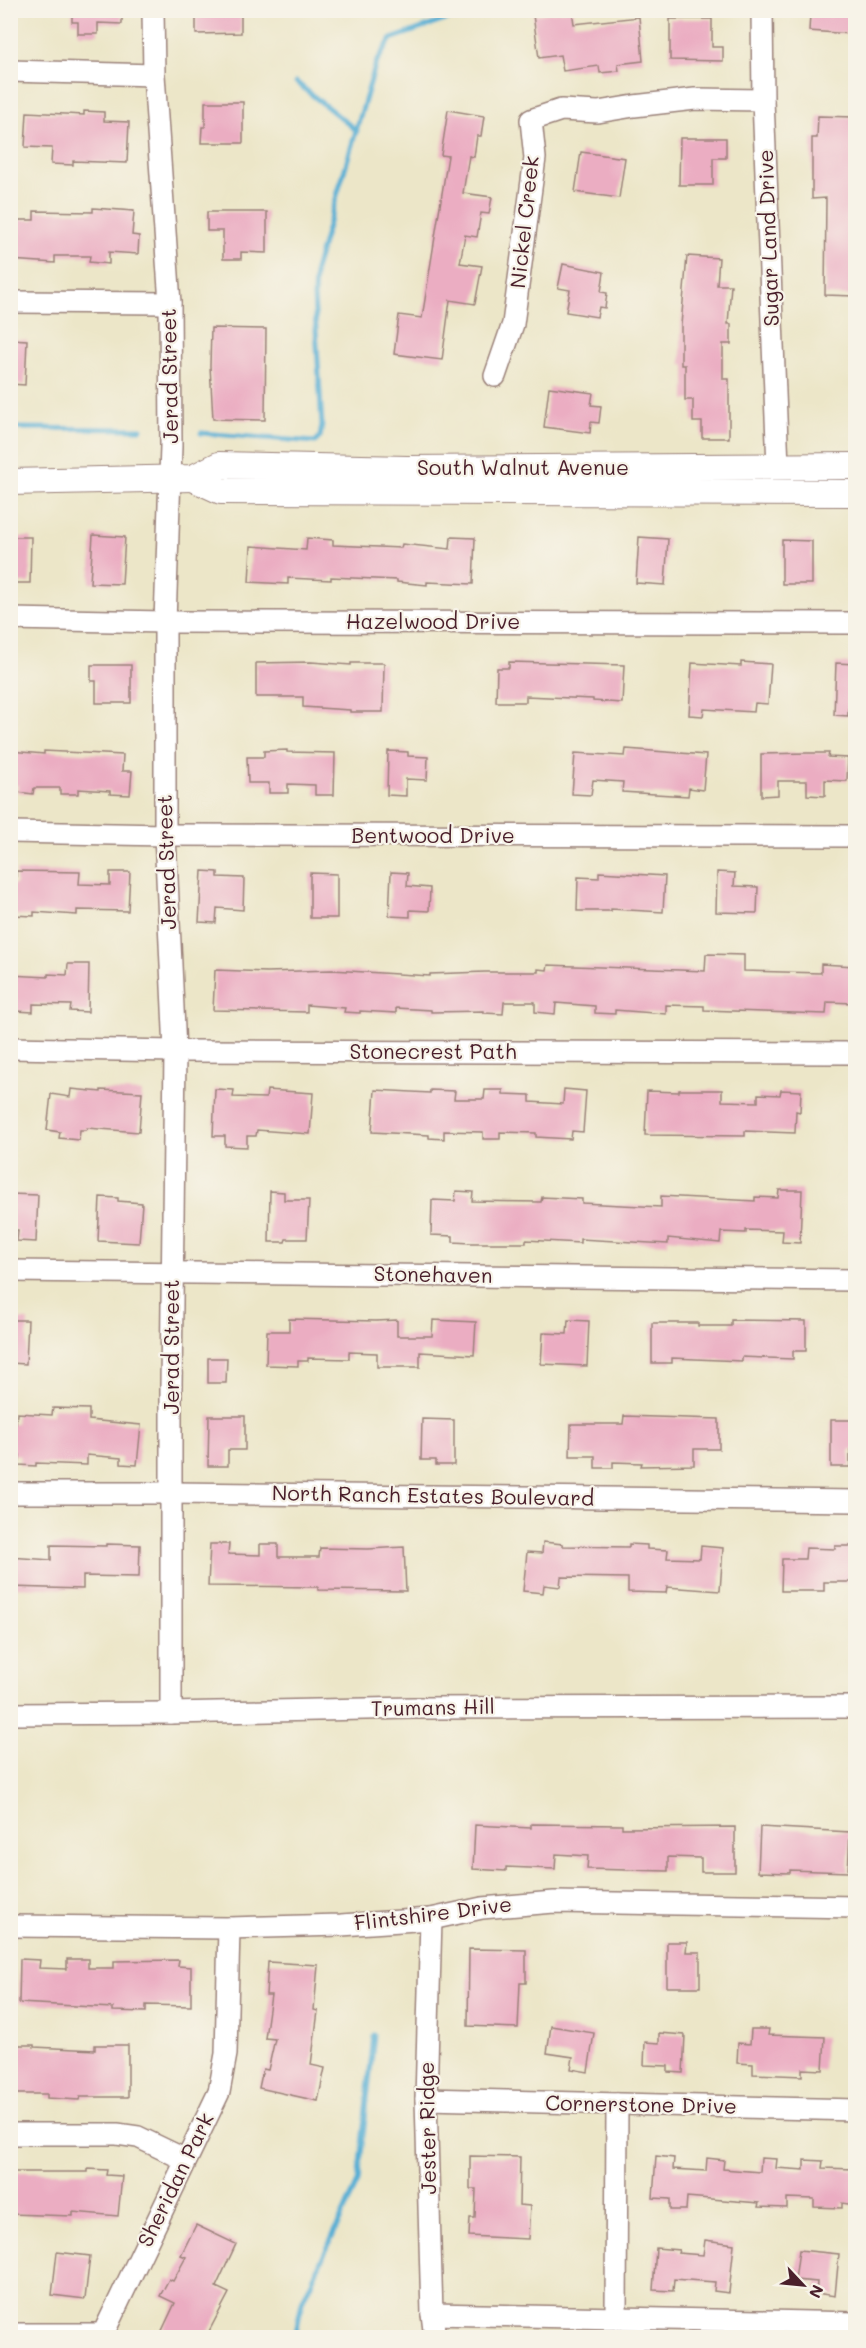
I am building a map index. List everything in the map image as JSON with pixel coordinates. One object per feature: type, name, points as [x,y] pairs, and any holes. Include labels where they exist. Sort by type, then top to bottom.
[{"type":"street","name":"Jerad Street","points":[[153,10],[154,75],[181,478],[165,622],[165,836],[175,1051],[171,1713]]},
{"type":"street","name":"Sugar Land Drive","points":[[762,10],[763,99],[778,466]]},
{"type":"street","points":[[10,71],[154,75]]},
{"type":"street","name":"Nickel Creek","points":[[495,376],[513,324],[535,158],[531,120],[561,111],[598,112],[695,99],[763,99]]},
{"type":"street","points":[[10,302],[170,303]]},
{"type":"street","name":"South Walnut Avenue","points":[[10,482],[181,478],[219,465],[407,469],[855,466]]},
{"type":"street","name":"South Walnut Avenue","points":[[181,478],[221,491],[855,493]]},
{"type":"street","name":"Hazelwood Drive","points":[[10,620],[855,623]]},
{"type":"street","name":"Bentwood Drive","points":[[10,832],[165,836],[855,836]]},
{"type":"street","name":"Stonecrest Path","points":[[10,1048],[175,1051],[855,1053]]},
{"type":"street","name":"Stonehaven","points":[[10,1271],[855,1280]]},
{"type":"street","name":"North Ranch Estates Boulevard","points":[[10,1493],[855,1501]]},
{"type":"street","name":"Trumans Hill","points":[[10,1714],[425,1708],[855,1707]]},
{"type":"street","name":"Flintshire Drive","points":[[10,1926],[229,1928],[341,1925],[431,1919],[482,1908],[554,1902],[855,1907]]},
{"type":"street","name":"Jester Ridge","points":[[431,1919],[426,2099],[432,2314],[435,2337]]},
{"type":"street","name":"Sheridan Park","points":[[10,2334],[103,2334],[219,2092],[224,2074],[229,1928]]},
{"type":"street","name":"Cornerstone Drive","points":[[426,2099],[855,2110]]},
{"type":"street","points":[[616,2318],[617,2104]]},
{"type":"street","points":[[10,2134],[117,2134],[138,2137],[186,2160]]},
{"type":"street","points":[[432,2314],[855,2323]]},
{"type":"building","points":[[72,10],[122,10],[122,24],[98,23],[98,34],[78,34],[78,22],[72,22]]},
{"type":"building","points":[[209,10],[241,10],[241,33],[196,34],[196,17],[209,16]]},
{"type":"building","points":[[572,10],[574,24],[639,17],[643,61],[618,64],[619,71],[600,73],[599,66],[563,71],[560,55],[539,58],[533,15]]},
{"type":"building","points":[[815,10],[853,10],[851,34],[809,31],[810,14],[815,14]]},
{"type":"building","points":[[670,19],[712,19],[712,47],[723,47],[723,61],[670,60]]},
{"type":"building","points":[[205,102],[243,102],[243,143],[201,143],[202,127],[205,127]]},
{"type":"building","points":[[448,110],[484,116],[481,136],[477,136],[474,157],[469,156],[463,193],[492,197],[489,214],[481,213],[477,237],[465,235],[460,263],[482,266],[475,304],[450,300],[442,360],[394,354],[399,315],[422,318],[448,156],[441,155]]},
{"type":"building","points":[[84,111],[104,112],[104,121],[129,122],[127,163],[73,161],[73,165],[51,164],[52,148],[25,147],[27,112],[84,115]]},
{"type":"building","points":[[818,116],[854,117],[855,296],[825,295],[826,198],[812,199],[812,138],[817,138]]},
{"type":"building","points":[[680,138],[726,138],[726,158],[713,158],[713,185],[679,185]]},
{"type":"building","points":[[581,152],[625,158],[619,198],[575,192]]},
{"type":"building","points":[[93,208],[134,211],[132,235],[139,236],[138,254],[109,252],[109,264],[89,262],[90,256],[55,256],[55,263],[10,260],[10,220],[34,220],[34,211],[93,212]]},
{"type":"building","points":[[207,212],[267,212],[267,253],[241,252],[241,259],[223,259],[223,231],[207,231]]},
{"type":"building","points":[[687,256],[719,258],[717,285],[731,285],[728,324],[731,324],[731,344],[723,344],[723,379],[729,379],[729,438],[702,438],[702,422],[693,422],[693,400],[685,400],[685,365],[681,365],[681,325]]},
{"type":"building","points":[[563,264],[604,272],[601,292],[607,293],[605,308],[599,307],[597,317],[566,312],[570,290],[558,288]]},
{"type":"building","points":[[211,328],[266,329],[265,420],[213,419],[210,366]]},
{"type":"building","points":[[10,339],[27,340],[25,385],[10,384]]},
{"type":"building","points":[[549,387],[593,393],[591,405],[601,406],[599,423],[591,422],[590,433],[544,427]]},
{"type":"building","points":[[93,535],[125,537],[122,584],[90,583]]},
{"type":"building","points":[[10,537],[31,537],[30,583],[10,583]]},
{"type":"building","points":[[451,537],[475,538],[473,584],[427,582],[427,585],[397,582],[397,580],[331,577],[331,580],[288,578],[288,584],[249,582],[251,546],[306,550],[307,538],[333,540],[333,545],[401,548],[402,544],[450,549]]},
{"type":"building","points":[[639,537],[668,539],[665,585],[636,583]]},
{"type":"building","points":[[782,540],[812,541],[812,584],[782,584]]},
{"type":"building","points":[[311,662],[351,665],[351,663],[384,663],[383,712],[350,712],[350,710],[303,707],[303,697],[256,697],[256,663]]},
{"type":"building","points":[[509,662],[624,665],[622,703],[593,701],[593,699],[526,696],[526,702],[496,702],[497,668],[509,668]]},
{"type":"building","points":[[741,662],[771,664],[768,704],[755,703],[754,712],[704,709],[703,716],[689,715],[692,663],[741,666]]},
{"type":"building","points":[[836,663],[855,664],[855,710],[848,709],[848,716],[834,715]]},
{"type":"building","points":[[91,665],[131,665],[131,703],[96,703],[96,681],[91,681]]},
{"type":"building","points":[[626,749],[706,755],[703,790],[689,788],[688,796],[622,792],[623,782],[593,780],[591,795],[572,794],[575,753],[625,756]]},
{"type":"building","points":[[287,750],[287,752],[335,753],[334,795],[315,795],[315,785],[288,784],[288,793],[269,793],[269,783],[248,783],[247,757],[264,757],[264,751]]},
{"type":"building","points":[[10,751],[123,755],[122,771],[132,771],[130,795],[78,789],[78,794],[60,794],[60,788],[34,788],[33,794],[17,792],[18,785],[10,785]]},
{"type":"building","points":[[388,751],[408,752],[408,756],[428,757],[427,780],[406,779],[406,796],[387,795]]},
{"type":"building","points":[[829,753],[828,757],[848,758],[847,781],[825,780],[825,796],[807,795],[807,781],[778,781],[778,795],[761,796],[761,754]]},
{"type":"building","points":[[16,871],[80,872],[79,884],[110,885],[110,872],[130,872],[128,911],[77,910],[77,915],[34,912],[34,916],[12,915],[10,885],[16,885]]},
{"type":"building","points":[[202,871],[218,872],[218,877],[244,878],[243,910],[217,908],[216,923],[199,922]]},
{"type":"building","points":[[391,872],[408,873],[407,886],[430,888],[429,911],[410,910],[410,917],[389,916]]},
{"type":"building","points":[[599,872],[665,876],[663,912],[611,909],[611,911],[577,911],[578,877],[599,878]]},
{"type":"building","points":[[717,872],[735,873],[734,886],[758,887],[757,913],[716,912]]},
{"type":"building","points":[[310,873],[337,874],[337,918],[310,918]]},
{"type":"building","points":[[706,954],[744,955],[744,971],[821,973],[821,964],[855,966],[854,1003],[827,1002],[826,1014],[704,1010],[704,1006],[666,1005],[666,1014],[615,1010],[615,1014],[595,1013],[595,1006],[556,1003],[555,1014],[535,1012],[535,1002],[504,1002],[503,1014],[484,1013],[484,1011],[431,1012],[431,1010],[396,1008],[396,1013],[360,1011],[360,1013],[344,1012],[345,1008],[307,1005],[307,1012],[213,1010],[215,970],[267,972],[332,970],[430,976],[430,974],[538,972],[538,969],[547,970],[548,965],[705,971]]},
{"type":"building","points":[[68,964],[89,964],[88,1012],[70,1011],[71,1005],[33,1004],[33,1012],[16,1011],[16,1007],[10,1007],[10,975],[48,977],[48,974],[67,975]]},
{"type":"building","points":[[71,1089],[142,1092],[139,1132],[87,1128],[80,1130],[79,1140],[59,1138],[60,1132],[47,1130],[51,1094],[70,1097]]},
{"type":"building","points":[[215,1089],[234,1090],[233,1097],[266,1098],[267,1090],[313,1093],[310,1134],[257,1130],[256,1136],[247,1136],[247,1147],[225,1146],[225,1136],[213,1136]]},
{"type":"building","points":[[564,1089],[586,1091],[583,1132],[572,1131],[571,1139],[536,1137],[536,1133],[500,1132],[500,1139],[483,1139],[483,1132],[444,1131],[444,1139],[429,1138],[429,1135],[372,1132],[375,1090],[430,1093],[430,1090],[455,1091],[454,1099],[484,1099],[485,1090],[503,1090],[503,1094],[530,1095],[530,1102],[563,1104]]},
{"type":"building","points":[[679,1090],[722,1090],[722,1101],[758,1102],[758,1094],[780,1095],[781,1090],[801,1091],[800,1112],[796,1111],[795,1133],[745,1131],[745,1136],[645,1135],[647,1091],[679,1092]]},
{"type":"building","points":[[779,1190],[802,1190],[800,1243],[782,1242],[783,1231],[746,1230],[746,1233],[721,1232],[720,1243],[668,1238],[668,1244],[580,1239],[580,1243],[526,1240],[526,1243],[471,1243],[453,1242],[453,1236],[431,1235],[432,1200],[455,1201],[456,1191],[473,1192],[472,1201],[541,1202],[542,1197],[582,1199],[582,1203],[661,1207],[661,1196],[755,1201],[755,1197],[778,1198]]},
{"type":"building","points":[[270,1191],[284,1192],[284,1200],[309,1200],[307,1239],[269,1242]]},
{"type":"building","points":[[10,1194],[38,1195],[36,1242],[17,1241],[18,1230],[10,1230]]},
{"type":"building","points":[[100,1197],[142,1203],[139,1243],[98,1241]]},
{"type":"building","points":[[289,1319],[397,1320],[397,1336],[432,1336],[433,1320],[476,1322],[474,1355],[420,1352],[420,1367],[377,1367],[377,1353],[349,1352],[349,1359],[308,1358],[308,1361],[298,1361],[298,1366],[266,1365],[267,1331],[289,1331]]},
{"type":"building","points":[[10,1320],[28,1320],[26,1364],[10,1363]]},
{"type":"building","points":[[568,1320],[589,1321],[587,1366],[541,1364],[543,1333],[567,1334]]},
{"type":"building","points":[[731,1320],[806,1321],[806,1351],[793,1351],[793,1359],[742,1357],[742,1361],[672,1358],[672,1363],[652,1363],[652,1323],[731,1326]]},
{"type":"building","points":[[208,1358],[227,1358],[226,1383],[208,1383]]},
{"type":"building","points":[[53,1408],[89,1409],[89,1420],[141,1425],[137,1465],[121,1464],[121,1458],[87,1455],[87,1465],[36,1463],[36,1466],[19,1465],[20,1455],[10,1454],[10,1424],[16,1424],[17,1413],[52,1415]]},
{"type":"building","points":[[209,1416],[245,1416],[245,1450],[228,1450],[228,1466],[208,1466]]},
{"type":"building","points":[[624,1416],[719,1419],[719,1449],[694,1449],[694,1465],[641,1466],[642,1463],[613,1462],[613,1468],[595,1468],[595,1456],[570,1456],[571,1424],[623,1424]]},
{"type":"building","points":[[422,1419],[454,1420],[454,1465],[436,1465],[436,1460],[421,1460]]},
{"type":"building","points":[[831,1420],[855,1420],[855,1450],[850,1450],[850,1467],[831,1467]]},
{"type":"building","points":[[543,1542],[563,1544],[563,1546],[647,1545],[647,1549],[668,1550],[667,1558],[700,1559],[701,1546],[723,1548],[720,1591],[667,1587],[666,1593],[628,1592],[628,1578],[561,1577],[560,1587],[544,1585],[543,1593],[523,1591],[527,1552],[542,1553]]},
{"type":"building","points":[[106,1544],[140,1545],[139,1577],[83,1576],[83,1589],[10,1587],[10,1557],[51,1560],[51,1545],[106,1546]]},
{"type":"building","points":[[210,1544],[229,1544],[228,1554],[260,1555],[260,1544],[278,1544],[278,1557],[319,1557],[320,1548],[404,1547],[406,1591],[208,1586]]},
{"type":"building","points":[[835,1546],[855,1546],[855,1582],[824,1582],[824,1591],[781,1591],[782,1559],[805,1559],[806,1548],[835,1549]]},
{"type":"building","points":[[531,1824],[622,1825],[622,1828],[735,1827],[735,1872],[701,1872],[701,1858],[668,1857],[668,1871],[587,1869],[588,1856],[556,1854],[555,1869],[506,1867],[506,1871],[473,1869],[475,1825],[531,1828]]},
{"type":"building","points":[[760,1827],[850,1832],[848,1872],[790,1870],[790,1873],[758,1872]]},
{"type":"building","points":[[667,1942],[687,1942],[686,1952],[700,1952],[700,1987],[667,1987]]},
{"type":"building","points":[[469,1949],[526,1950],[526,1983],[520,1983],[518,2028],[468,2026]]},
{"type":"building","points":[[20,1959],[40,1960],[39,1968],[67,1969],[67,1959],[88,1959],[88,1968],[114,1968],[114,1961],[179,1960],[178,1966],[191,1967],[191,2006],[146,2005],[146,2012],[19,2003]]},
{"type":"building","points":[[268,1962],[318,1965],[314,2010],[318,2011],[311,2065],[325,2068],[318,2101],[259,2088],[263,2069],[268,2070],[275,2039],[265,2038],[271,1995],[266,1995]]},
{"type":"building","points":[[551,2026],[594,2033],[588,2072],[571,2069],[573,2057],[547,2053]]},
{"type":"building","points":[[751,2029],[769,2029],[768,2035],[825,2037],[823,2070],[802,2069],[802,2076],[753,2074],[753,2064],[737,2063],[738,2043],[750,2044]]},
{"type":"building","points":[[659,2033],[685,2035],[683,2073],[668,2072],[668,2066],[644,2065],[645,2042],[659,2043]]},
{"type":"building","points":[[10,2045],[95,2050],[95,2045],[128,2045],[128,2097],[80,2097],[79,2100],[47,2098],[47,2094],[10,2094]]},
{"type":"building","points":[[470,2156],[520,2157],[519,2205],[530,2206],[528,2239],[469,2236],[470,2218],[475,2218],[476,2189],[470,2189]]},
{"type":"building","points":[[656,2156],[674,2158],[673,2169],[706,2171],[707,2158],[724,2160],[723,2169],[760,2172],[761,2158],[777,2159],[776,2168],[804,2170],[804,2160],[823,2161],[822,2168],[855,2169],[855,2205],[842,2203],[842,2208],[814,2207],[814,2199],[787,2198],[787,2208],[758,2207],[759,2203],[687,2197],[686,2210],[670,2210],[670,2199],[653,2198]]},
{"type":"building","points":[[88,2169],[107,2170],[106,2175],[122,2176],[118,2216],[73,2212],[73,2216],[10,2214],[10,2172],[88,2172]]},
{"type":"building","points":[[196,2225],[236,2244],[216,2287],[229,2293],[206,2337],[159,2337],[175,2303],[160,2296],[169,2279],[173,2281],[186,2257],[181,2255]]},
{"type":"building","points":[[705,2240],[734,2244],[729,2293],[714,2291],[715,2282],[674,2279],[673,2291],[653,2290],[656,2248],[703,2255]]},
{"type":"building","points":[[799,2250],[839,2254],[835,2296],[816,2293],[817,2282],[795,2280]]},
{"type":"building","points":[[57,2252],[90,2256],[85,2299],[52,2295]]},
{"type":"waterway","points":[[201,433],[315,442],[320,437],[322,425],[314,297],[315,270],[376,63],[391,39],[474,10]]},
{"type":"waterway","points":[[296,82],[357,131]]},
{"type":"waterway","points":[[10,428],[141,429]]},
{"type":"waterway","points":[[295,2338],[302,2302],[358,2182],[374,2035]]}]
